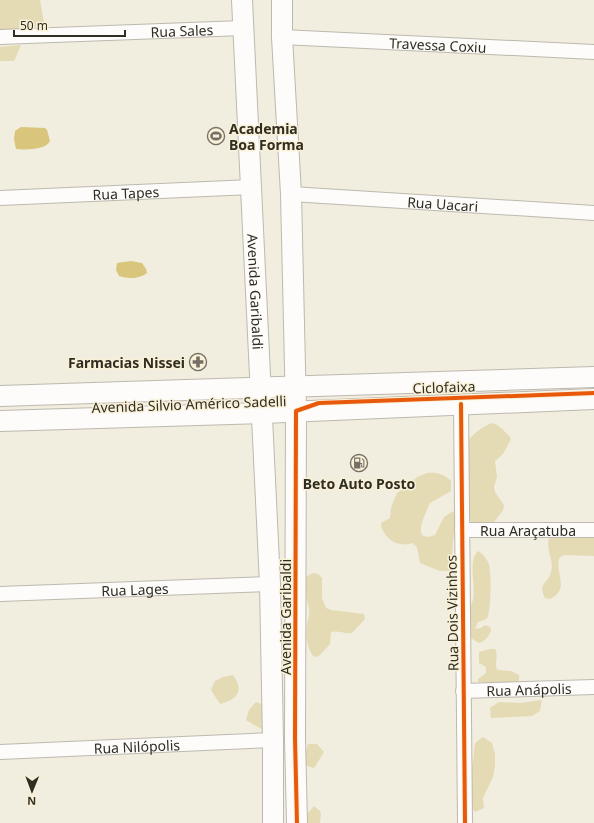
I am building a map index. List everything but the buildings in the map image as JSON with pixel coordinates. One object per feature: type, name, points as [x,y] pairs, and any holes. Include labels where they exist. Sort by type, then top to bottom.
[{"type":"main road","name":"Avenida Garibaldi","points":[[242,0],[262,387],[270,584],[273,823]]},
{"type":"main road","name":"Avenida Garibaldi","points":[[282,0],[282,37],[292,194],[296,411],[295,739],[297,823]]},
{"type":"main road","name":"Avenida Silvio Américo Sadelli","points":[[0,396],[594,377]]},
{"type":"main road","name":"Avenida Silvio Américo Sadelli","points":[[0,421],[263,413],[594,398]]},
{"type":"main road","points":[[273,740],[295,739]]},
{"type":"main road","points":[[273,778],[296,778]]},
{"type":"street","name":"Rua Sales","points":[[0,37],[243,28]]},
{"type":"street","name":"Travessa Coxiu","points":[[282,37],[594,52]]},
{"type":"street","name":"Rua Tapes","points":[[0,198],[252,187]]},
{"type":"street","name":"Rua Uacari","points":[[292,194],[594,213]]},
{"type":"street","name":"Rua Dois Vizinhos","points":[[461,404],[465,823]]},
{"type":"street","name":"Rua Araçatuba","points":[[462,530],[594,530]]},
{"type":"street","name":"Rua Lages","points":[[0,594],[270,584]]},
{"type":"street","name":"Rua Anápolis","points":[[463,691],[594,687]]},
{"type":"street","name":"Rua Nilópolis","points":[[0,752],[273,740]]},
{"type":"shaded area","points":[[0,0],[40,0],[44,23],[24,31],[0,30]]},
{"type":"shaded area","points":[[21,45],[14,61],[0,61],[0,47]]},
{"type":"shaded area","points":[[21,127],[45,128],[50,141],[48,144],[40,148],[16,149],[14,139],[15,131]]},
{"type":"shaded area","points":[[131,261],[142,263],[147,273],[133,278],[119,276],[116,270],[117,263]]},
{"type":"shaded area","points":[[493,423],[503,430],[511,439],[503,454],[495,461],[497,477],[494,487],[495,492],[504,505],[503,510],[491,524],[475,524],[471,522],[468,516],[466,502],[469,497],[465,486],[468,441],[479,430]]},
{"type":"shaded area","points":[[427,473],[440,474],[451,481],[451,491],[430,503],[421,526],[421,532],[427,537],[435,535],[444,517],[453,511],[456,522],[452,571],[440,571],[420,563],[417,547],[412,543],[398,544],[394,542],[385,534],[381,527],[381,523],[390,518],[391,508],[397,493],[417,477]]},
{"type":"shaded area","points":[[554,536],[594,537],[594,556],[565,555],[560,557],[558,565],[561,585],[558,593],[550,599],[545,598],[542,587],[552,570],[548,543],[549,538]]},
{"type":"shaded area","points":[[478,551],[484,556],[489,566],[490,599],[487,618],[478,622],[475,629],[481,628],[485,625],[490,627],[491,630],[487,638],[479,643],[469,637],[469,608],[474,595],[473,563],[474,557]]},
{"type":"shaded area","points":[[313,573],[318,574],[322,578],[322,598],[326,608],[364,614],[365,619],[352,633],[336,631],[331,632],[330,644],[319,656],[314,657],[308,646],[306,638],[309,611],[304,585],[305,578]]},
{"type":"shaded area","points":[[495,649],[496,652],[497,670],[511,671],[519,675],[519,680],[516,684],[490,684],[478,682],[478,679],[486,673],[486,667],[479,663],[479,652]]},
{"type":"shaded area","points":[[233,675],[238,686],[237,694],[231,700],[220,704],[211,690],[215,681],[223,677]]},
{"type":"shaded area","points":[[542,700],[540,711],[532,716],[491,718],[490,708],[499,702],[521,703]]},
{"type":"shaded area","points":[[256,702],[266,706],[263,730],[246,720],[249,710]]},
{"type":"shaded area","points":[[483,737],[492,743],[495,754],[495,766],[493,777],[483,798],[484,808],[475,812],[469,803],[469,783],[475,743]]},
{"type":"shaded area","points":[[308,744],[317,744],[324,752],[314,768],[305,765],[305,754]]},
{"type":"shaded area","points":[[314,806],[321,812],[320,823],[308,823],[307,814]]},
{"type":"cycle path","name":"Ciclofaixa","points":[[297,823],[295,739],[296,411],[319,403],[594,393]]},
{"type":"cycle path","points":[[461,404],[465,823]]},
{"type":"place","name":"Academia Boa Forma","points":[[216,136]]},
{"type":"place","name":"Farmacias Nissei","points":[[198,362]]},
{"type":"place","name":"Beto Auto Posto","points":[[359,463]]}]
